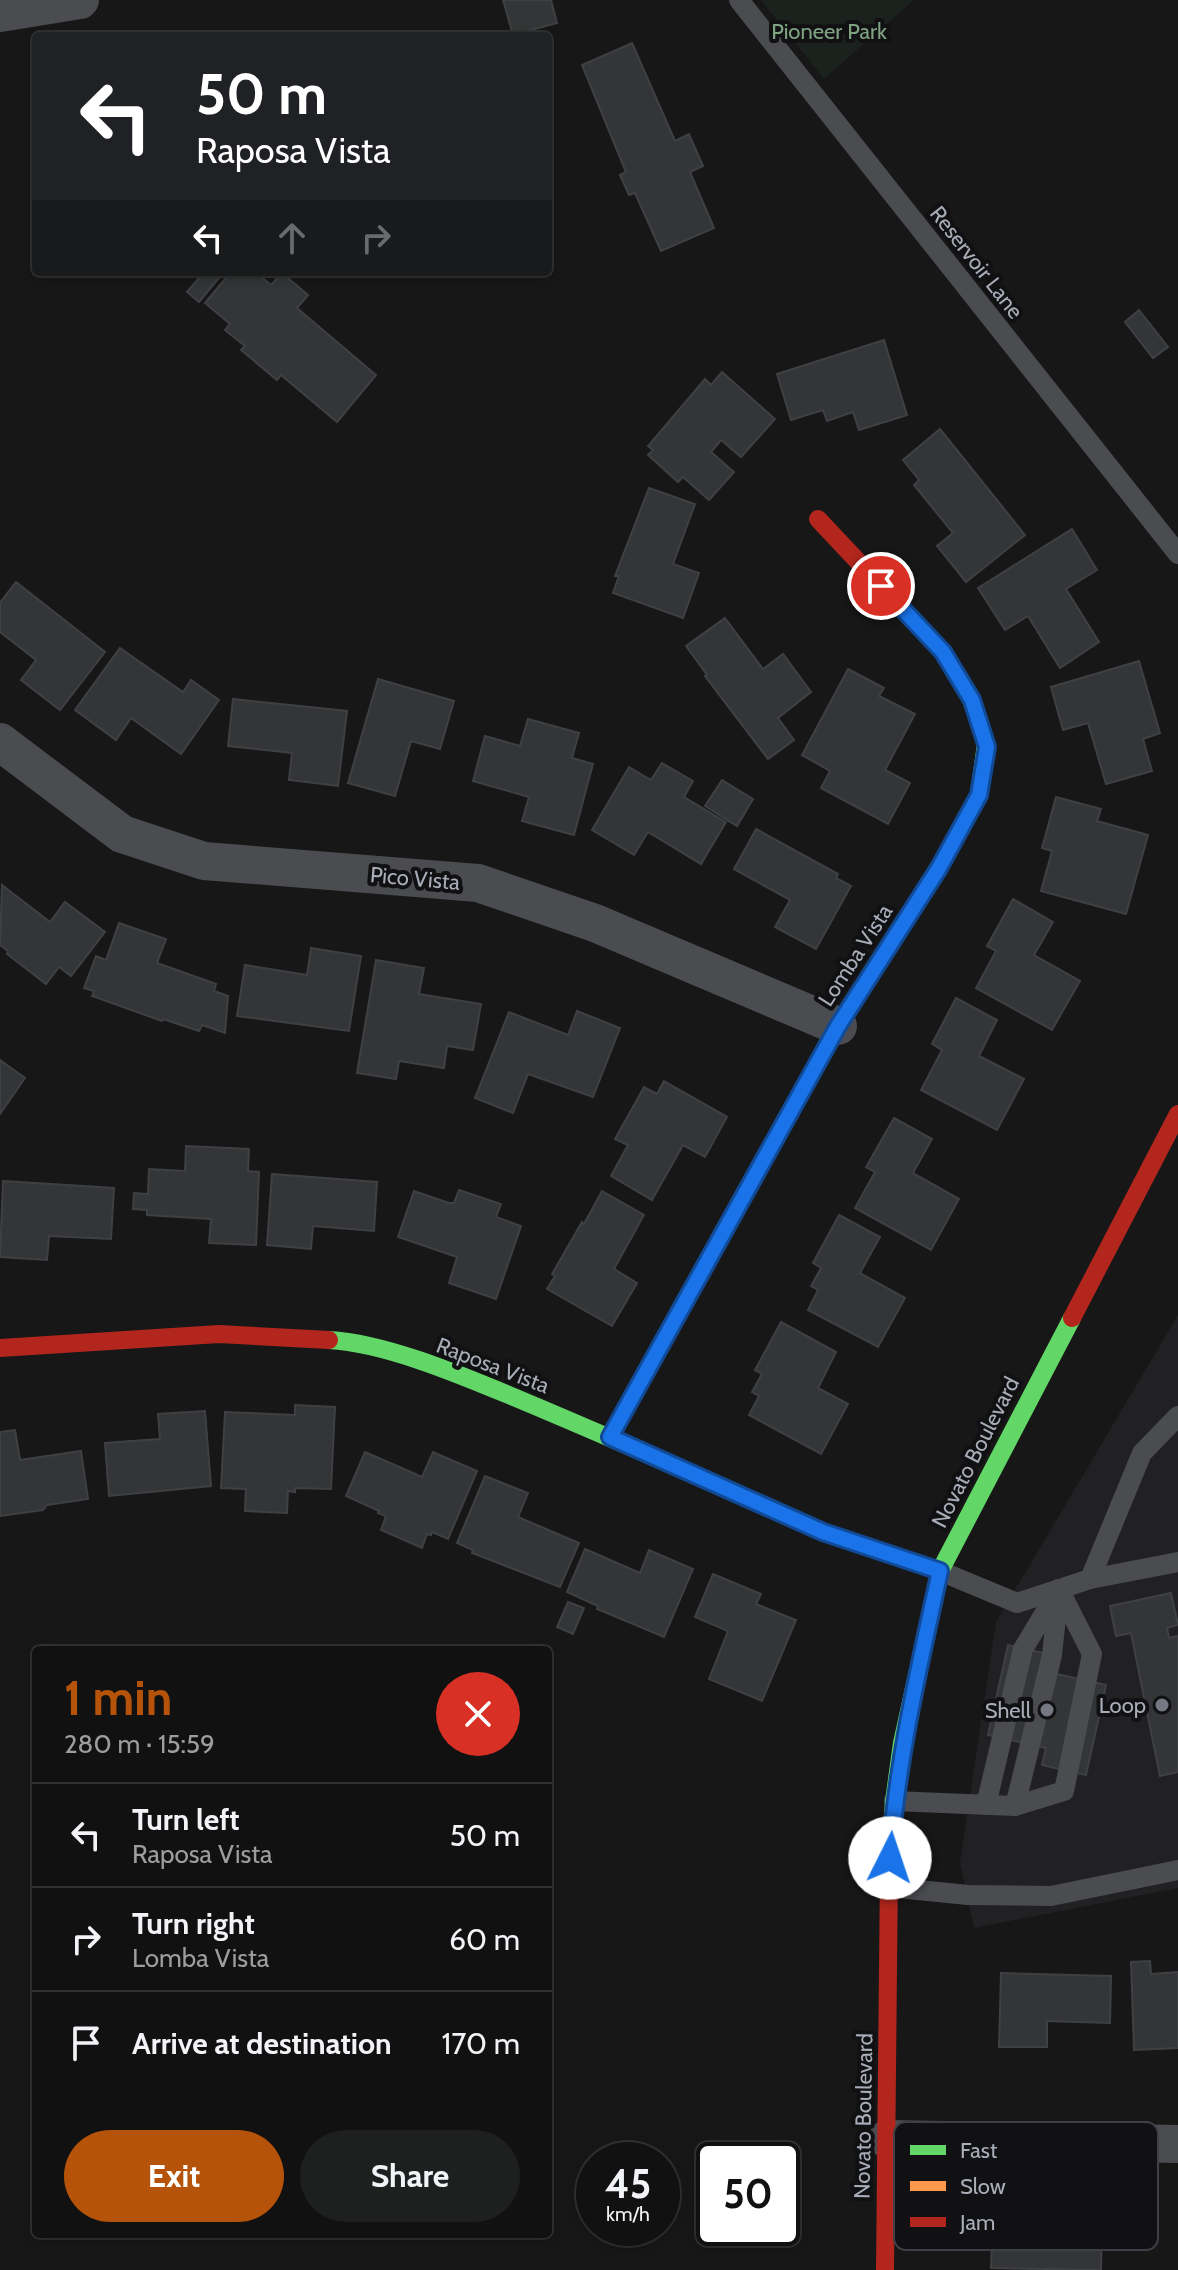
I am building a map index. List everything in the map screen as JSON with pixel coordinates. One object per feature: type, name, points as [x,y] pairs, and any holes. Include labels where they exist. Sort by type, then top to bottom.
[{"type":"street","points":[[0,13],[80,0]]},
{"type":"street","name":"Lomba Vista","points":[[610,1437],[838,1026],[939,868],[979,795],[987,747],[972,700],[943,652],[818,519]]},
{"type":"street","name":"Pico Vista","points":[[0,742],[122,834],[204,861],[478,883],[595,923],[838,1026]]},
{"type":"street","name":"Novato Boulevard","points":[[885,2270],[888,1887],[894,1801],[902,1743],[940,1571],[1178,1114]]},
{"type":"street","name":"Raposa Vista","points":[[0,1348],[219,1334],[351,1341],[452,1372],[610,1437],[823,1532],[940,1571]]},
{"type":"street","points":[[887,2139],[894,2139]]},
{"type":"street","points":[[1158,2144],[1178,2144]]},
{"type":"lane","name":"Reservoir Lane","points":[[739,0],[1178,554]]},
{"type":"lane","points":[[1090,1579],[1142,1453],[1178,1416]]},
{"type":"lane","points":[[940,1571],[1017,1603],[1090,1579],[1178,1562]]},
{"type":"lane","points":[[986,1805],[1023,1649],[1059,1589]]},
{"type":"lane","points":[[894,1801],[1015,1806],[1064,1791],[1092,1654],[1059,1589]]},
{"type":"lane","points":[[1015,1806],[1052,1655],[1059,1589]]},
{"type":"lane","points":[[888,1887],[968,1895],[1051,1896],[1178,1870]]},
{"type":"shaded area","points":[[1178,1315],[1178,1888],[974,1928],[960,1862],[996,1622]]},
{"type":"green space","name":"Pioneer Park","points":[[761,0],[914,0],[824,79]]},
{"type":"building","points":[[503,0],[551,0],[557,23],[512,32]]},
{"type":"building","points":[[632,43],[675,141],[689,134],[703,166],[690,172],[714,228],[661,251],[635,193],[629,195],[620,175],[626,172],[582,65]]},
{"type":"building","points":[[201,276],[221,276],[199,302],[187,292]]},
{"type":"building","points":[[228,276],[260,276],[271,285],[279,276],[286,276],[308,295],[297,308],[376,375],[337,422],[281,375],[277,380],[241,350],[245,346],[225,330],[230,324],[205,303]]},
{"type":"building","points":[[1139,310],[1168,347],[1153,358],[1125,322]]},
{"type":"building","points":[[884,340],[907,415],[859,430],[853,412],[827,421],[823,410],[791,420],[777,374]]},
{"type":"building","points":[[722,372],[775,419],[741,457],[721,440],[711,452],[734,472],[709,500],[683,477],[678,482],[648,455],[653,450],[648,446],[705,379],[711,385]]},
{"type":"building","points":[[940,429],[1025,535],[966,582],[937,546],[953,533],[914,485],[919,480],[903,460]]},
{"type":"building","points":[[649,488],[695,504],[673,564],[699,573],[683,618],[613,593],[619,576],[615,576]]},
{"type":"building","points":[[1072,529],[1097,570],[1066,589],[1099,642],[1060,668],[1028,616],[1005,630],[978,588]]},
{"type":"building","points":[[16,582],[105,652],[60,710],[21,680],[36,660],[0,632],[0,603]]},
{"type":"building","points":[[725,618],[763,669],[783,654],[811,692],[778,718],[794,740],[768,759],[686,646]]},
{"type":"building","points":[[120,648],[183,692],[191,680],[219,700],[181,754],[131,718],[116,740],[75,710]]},
{"type":"building","points":[[1139,661],[1160,733],[1143,739],[1152,771],[1106,784],[1088,723],[1063,730],[1051,687]]},
{"type":"building","points":[[848,669],[884,688],[879,696],[915,714],[885,770],[910,783],[888,824],[821,788],[830,771],[802,755]]},
{"type":"building","points":[[378,679],[454,701],[440,749],[411,741],[395,796],[348,783]]},
{"type":"building","points":[[233,699],[347,711],[338,786],[289,780],[292,753],[228,746]]},
{"type":"building","points":[[528,719],[579,733],[572,758],[593,764],[574,835],[522,821],[529,797],[473,781],[485,736],[520,746]]},
{"type":"building","points":[[662,763],[693,781],[684,797],[726,822],[701,864],[648,832],[634,855],[592,830],[629,767],[651,780]]},
{"type":"building","points":[[722,780],[753,799],[737,826],[705,806]]},
{"type":"building","points":[[1056,797],[1101,809],[1097,821],[1148,835],[1126,914],[1041,891],[1052,851],[1042,848]]},
{"type":"building","points":[[756,829],[838,874],[836,878],[851,886],[816,949],[775,927],[790,900],[734,869]]},
{"type":"building","points":[[2,885],[50,922],[65,902],[105,932],[71,976],[59,967],[46,984],[0,945]]},
{"type":"building","points":[[1013,899],[1053,922],[1034,955],[1080,981],[1052,1030],[976,988],[996,951],[987,946]]},
{"type":"building","points":[[119,923],[166,939],[157,963],[216,984],[214,991],[228,996],[225,1033],[202,1025],[199,1031],[162,1021],[92,996],[94,991],[84,988],[96,956],[106,960]]},
{"type":"building","points":[[311,948],[361,956],[349,1031],[237,1016],[245,965],[307,975]]},
{"type":"building","points":[[376,960],[424,968],[419,994],[481,1004],[473,1050],[447,1046],[444,1068],[399,1061],[396,1079],[357,1073]]},
{"type":"building","points":[[956,998],[997,1020],[979,1056],[1024,1079],[997,1130],[921,1090],[942,1050],[932,1044]]},
{"type":"building","points":[[577,1011],[620,1028],[593,1097],[528,1074],[513,1113],[475,1098],[509,1012],[568,1035]]},
{"type":"building","points":[[0,1060],[25,1078],[0,1114]]},
{"type":"building","points":[[664,1081],[727,1117],[705,1157],[683,1145],[652,1200],[611,1176],[628,1145],[615,1139],[644,1087],[657,1094]]},
{"type":"building","points":[[894,1118],[932,1139],[913,1173],[959,1199],[931,1250],[855,1208],[875,1172],[866,1167]]},
{"type":"building","points":[[186,1146],[249,1149],[248,1171],[259,1172],[256,1245],[209,1243],[211,1219],[147,1215],[147,1210],[133,1209],[134,1193],[148,1194],[149,1169],[185,1171]]},
{"type":"building","points":[[272,1174],[377,1182],[374,1231],[313,1226],[311,1249],[267,1245]]},
{"type":"building","points":[[3,1181],[114,1188],[111,1239],[49,1236],[47,1260],[0,1257]]},
{"type":"building","points":[[459,1190],[501,1204],[496,1217],[521,1226],[496,1299],[449,1283],[457,1257],[398,1237],[414,1191],[454,1203]]},
{"type":"building","points":[[602,1191],[644,1215],[614,1269],[637,1283],[612,1326],[547,1289],[555,1276],[552,1274]]},
{"type":"building","points":[[839,1215],[880,1237],[860,1273],[905,1298],[878,1347],[808,1310],[818,1290],[811,1286],[821,1268],[813,1263]]},
{"type":"building","points":[[781,1322],[836,1352],[818,1388],[848,1404],[821,1454],[749,1415],[759,1396],[752,1392],[762,1374],[755,1370]]},
{"type":"building","points":[[295,1405],[335,1407],[331,1489],[295,1488],[295,1492],[288,1491],[287,1513],[245,1511],[246,1489],[221,1488],[225,1412],[295,1415]]},
{"type":"building","points":[[205,1411],[211,1486],[109,1496],[105,1443],[160,1439],[158,1414]]},
{"type":"building","points":[[15,1430],[20,1460],[81,1451],[88,1499],[0,1516],[0,1432]]},
{"type":"building","points":[[365,1452],[422,1477],[433,1452],[477,1471],[448,1539],[432,1532],[431,1535],[427,1534],[422,1548],[381,1530],[386,1516],[346,1496]]},
{"type":"building","points":[[485,1476],[528,1493],[518,1517],[579,1543],[560,1587],[472,1553],[473,1550],[457,1543]]},
{"type":"building","points":[[585,1549],[640,1573],[649,1550],[693,1569],[664,1637],[597,1609],[598,1606],[567,1592]]},
{"type":"building","points":[[713,1574],[761,1594],[756,1604],[796,1620],[762,1701],[709,1679],[728,1631],[695,1617]]},
{"type":"building","name":"Loop","points":[[1171,1593],[1178,1625],[1167,1628],[1169,1638],[1178,1636],[1178,1772],[1160,1776],[1131,1633],[1116,1636],[1110,1606]]},
{"type":"building","points":[[568,1602],[584,1608],[573,1634],[557,1627]]},
{"type":"building","name":"Shell","points":[[1008,1645],[1052,1655],[1048,1672],[1106,1685],[1086,1775],[1042,1765],[1046,1748],[988,1735]]},
{"type":"building","points":[[1150,1961],[1151,1974],[1178,1972],[1178,2048],[1134,2050],[1131,1962]]},
{"type":"building","points":[[1001,1973],[1111,1976],[1110,2023],[1047,2021],[1047,2047],[999,2047]]},
{"type":"building","points":[[992,2250],[1101,2250],[1101,2270],[991,2268]]},
{"type":"traffic: fast","points":[[610,1437],[838,1026],[939,868],[979,795],[986,744]]},
{"type":"traffic: fast","points":[[889,1869],[902,1743],[940,1571],[1072,1318]]},
{"type":"traffic: fast","points":[[329,1340],[375,1347],[449,1371],[792,1518]]},
{"type":"traffic: slow","points":[[792,1518],[823,1532],[940,1571]]},
{"type":"traffic: jam","points":[[818,519],[943,652],[972,700],[986,744]]},
{"type":"traffic: jam","points":[[1072,1318],[1178,1114]]},
{"type":"traffic: jam","points":[[0,1348],[219,1334],[329,1340]]},
{"type":"traffic: jam","points":[[885,2270],[889,1869]]},
{"type":"place","name":"Loop","points":[[1162,1705]]},
{"type":"place","name":"Shell","points":[[1047,1710]]},
{"type":"route","points":[[881,586],[943,652],[972,700],[987,747],[979,795],[939,868],[838,1026],[610,1437],[823,1532],[940,1571],[902,1743],[890,1858]]}]
